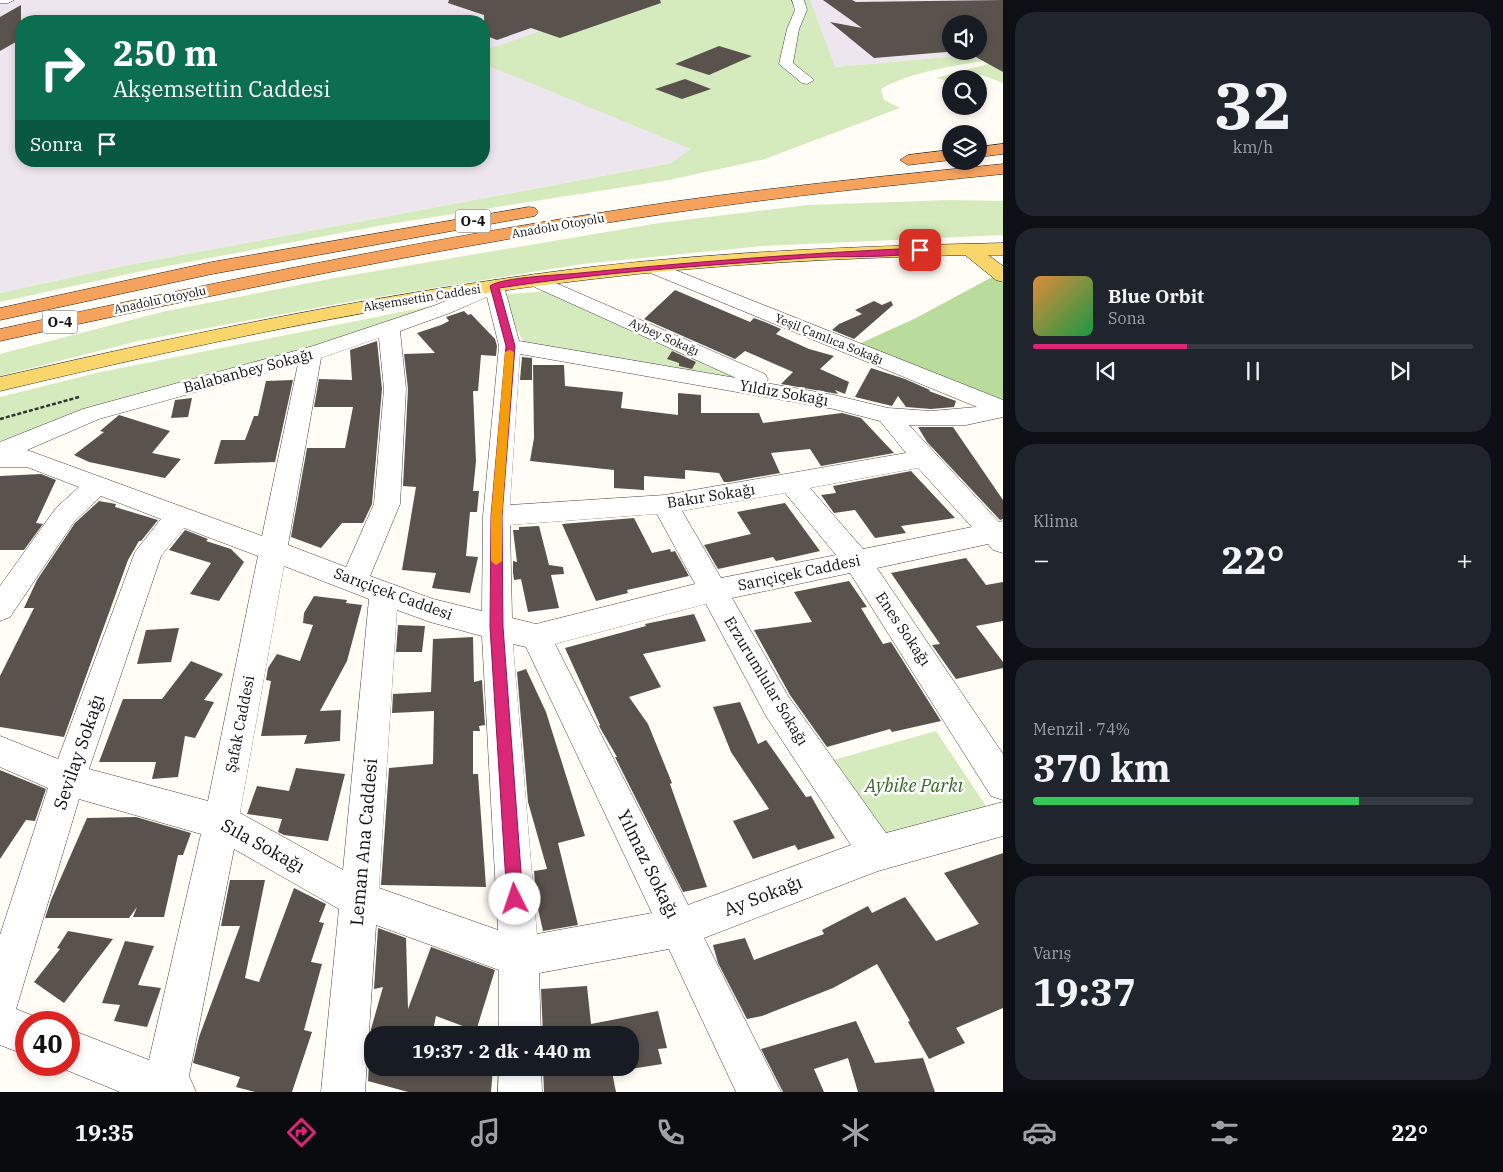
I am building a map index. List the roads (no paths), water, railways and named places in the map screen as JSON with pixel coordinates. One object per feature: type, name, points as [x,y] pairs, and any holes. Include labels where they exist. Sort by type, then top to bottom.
[{"type":"highway","points":[[987,151],[1003,149]]},
{"type":"highway","points":[[892,162],[942,156]]},
{"type":"highway","name":"Anadolu Otoyolu","points":[[572,205],[874,165]]},
{"type":"highway","name":"Anadolu Otoyolu","points":[[0,335],[242,282],[580,222],[773,194],[1003,170]]},
{"type":"highway","name":"Anadolu Otoyolu","points":[[0,314],[222,266],[544,209]]},
{"type":"highway","points":[[0,340],[120,308]]},
{"type":"main road","name":"Akşemsettin Caddesi","points":[[0,384],[129,353],[332,312],[536,280],[808,255],[1003,249]]},
{"type":"main road","points":[[970,250],[1003,276]]},
{"type":"street","points":[[3,0],[8,0]]},
{"type":"street","points":[[798,0],[801,10],[793,29],[786,64],[808,80]]},
{"type":"street","name":"Yeşil Çamlıca Sokağı","points":[[655,268],[1002,409]]},
{"type":"street","name":"Aybey Sokağı","points":[[536,280],[792,395]]},
{"type":"street","points":[[494,286],[510,346],[496,516],[496,627],[519,958],[520,1026]]},
{"type":"street","name":"Balabanbey Sokağı","points":[[0,452],[91,414],[311,354],[389,329],[443,309],[494,286]]},
{"type":"street","points":[[354,581],[387,504],[395,389],[389,329]]},
{"type":"street","name":"Yıldız Sokağı","points":[[510,346],[834,402],[888,416],[932,419],[966,417],[1002,409]]},
{"type":"street","name":"Şafak Caddesi","points":[[168,1090],[311,354]]},
{"type":"street","points":[[888,416],[924,458],[1000,535]]},
{"type":"street","name":"Sarıçiçek Caddesi","points":[[0,458],[30,459],[430,610],[536,637],[713,591],[857,561],[1000,535]]},
{"type":"street","name":"Bakır Sokağı","points":[[496,516],[664,504],[924,458]]},
{"type":"street","name":"Enes Sokağı","points":[[790,483],[857,561],[901,625],[1003,784]]},
{"type":"street","points":[[0,609],[65,515],[97,485]]},
{"type":"street","name":"Erzurumlular Sokağı","points":[[664,504],[777,706],[878,853]]},
{"type":"street","name":"Sevilay Sokağı","points":[[0,998],[68,780],[149,552],[179,515]]},
{"type":"street","name":"Leman Ana Caddesi","points":[[343,1092],[384,593]]},
{"type":"street","name":"Yılmaz Sokağı","points":[[536,637],[759,1092]]},
{"type":"street","name":"Sıla Sokağı","points":[[0,751],[68,780],[221,822],[360,900],[519,958]]},
{"type":"street","name":"Ay Sokağı","points":[[519,958],[679,928],[878,853],[1003,819]]},
{"type":"street","points":[[0,1024],[15,1030]]},
{"type":"street","points":[[80,1054],[168,1090]]},
{"type":"street","points":[[520,1076],[520,1092]]},
{"type":"park label","name":"Aybike Parkı","points":[[914,786]]}]
